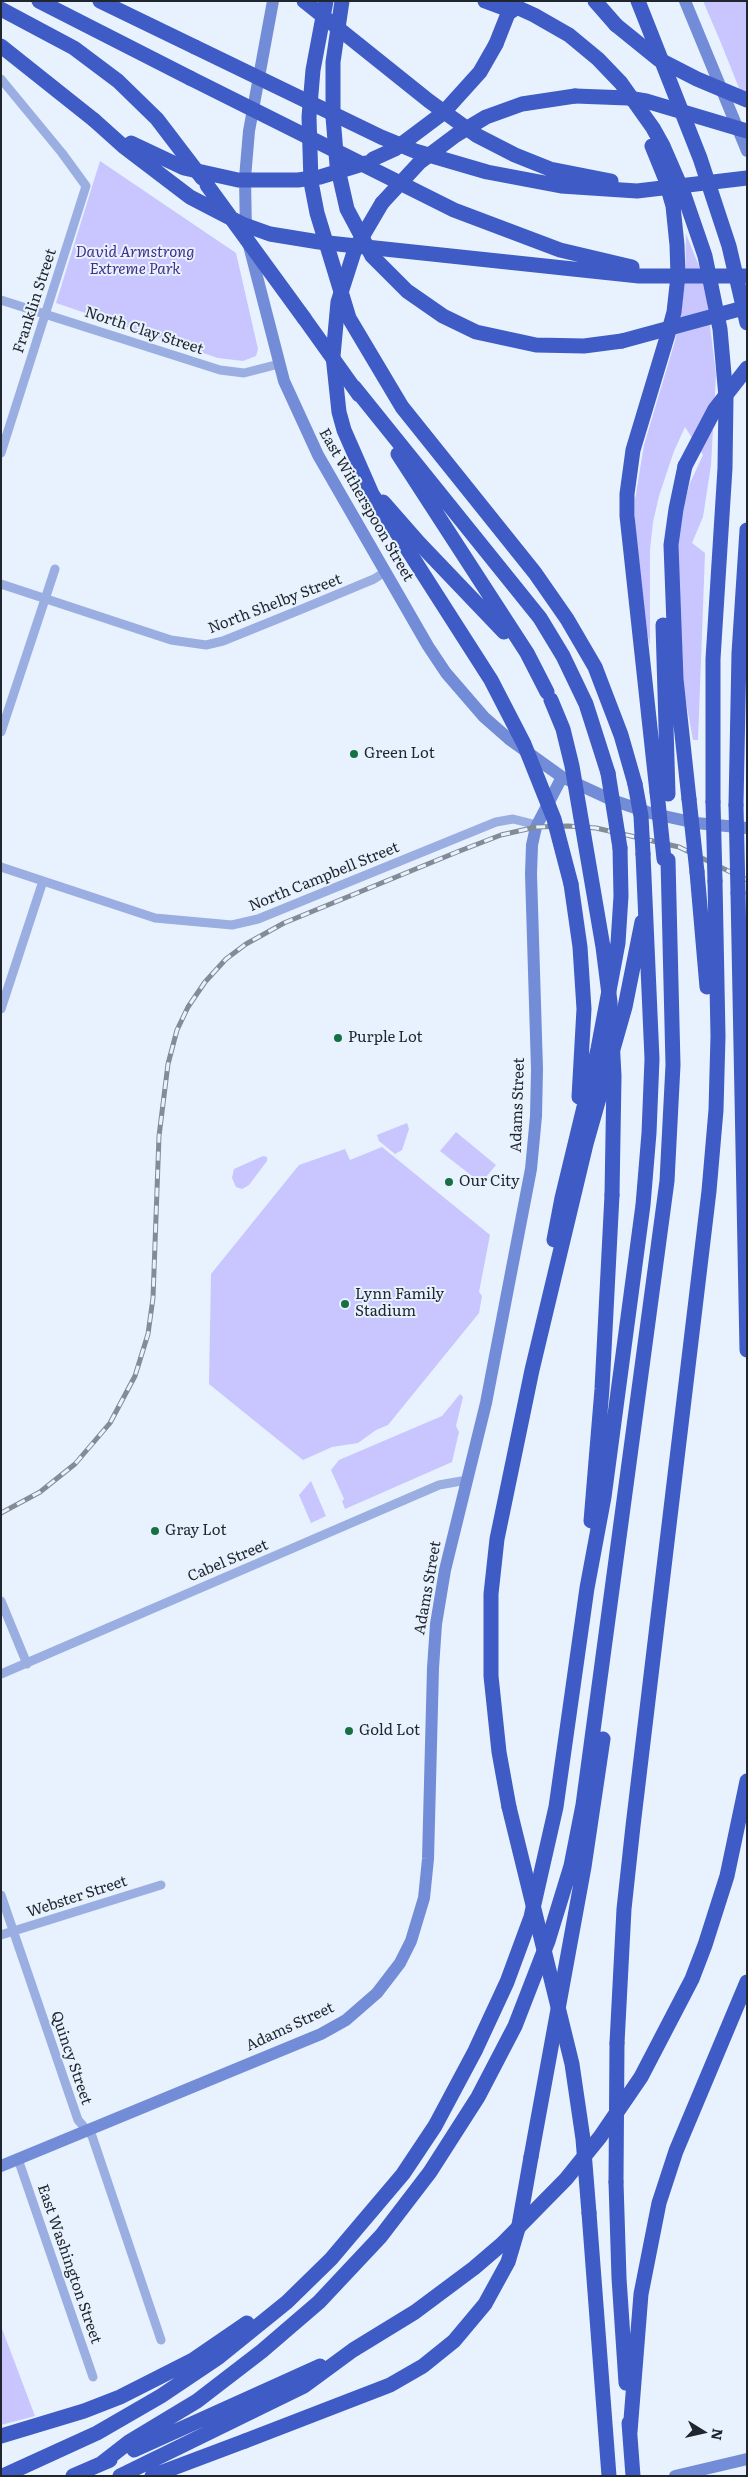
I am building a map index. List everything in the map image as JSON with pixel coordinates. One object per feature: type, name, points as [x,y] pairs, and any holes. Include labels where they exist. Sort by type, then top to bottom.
[{"type":"highway","points":[[39,1],[414,190],[489,225],[560,250],[596,260],[708,277]]},
{"type":"highway","points":[[100,1],[381,137],[451,162],[524,180],[562,186],[637,191],[747,178]]},
{"type":"highway","points":[[304,1],[436,106],[497,147],[565,173],[591,179],[675,187]]},
{"type":"highway","points":[[3,2476],[97,2432],[161,2396],[219,2357],[287,2302],[332,2259],[403,2174],[435,2126],[475,2051],[507,1982],[536,1900],[557,1798],[587,1588],[604,1497],[647,1169],[652,1059],[641,816],[635,784],[621,735],[595,667],[567,619],[535,573],[402,407],[349,318],[317,214],[311,182],[309,117],[312,70],[326,1]]},
{"type":"highway","points":[[342,1],[333,62],[332,117],[337,165],[347,209],[372,256],[407,291],[443,316],[476,332],[536,345],[584,346],[622,341],[747,307]]},
{"type":"highway","points":[[485,1],[522,16],[547,29],[569,44],[602,73],[630,109],[644,131],[662,169],[672,206],[678,260],[674,312],[633,450],[627,494],[628,536],[662,793]]},
{"type":"highway","points":[[503,1],[550,23],[584,46],[610,70],[638,106],[663,146],[683,192],[711,280],[723,355],[726,424],[713,659],[713,802],[718,1073],[709,1191],[632,1826],[624,1909],[617,2042],[616,2182],[619,2278],[633,2476]]},
{"type":"highway","points":[[94,120],[165,161],[203,174],[230,179],[266,182],[305,179],[353,168],[395,149],[443,113],[480,72],[496,44],[513,1]]},
{"type":"highway","points":[[595,1],[616,26],[658,59],[697,79],[747,100]]},
{"type":"highway","points":[[638,1],[700,158],[729,246],[747,323]]},
{"type":"highway","points":[[1,9],[51,35],[89,58],[132,93],[157,119],[354,387],[527,653],[563,729],[572,766],[609,993],[614,1076],[612,1195],[602,1390],[587,1588]]},
{"type":"highway","points":[[1,46],[94,120],[123,146],[190,197],[225,217],[270,234],[319,242],[639,276],[747,276]]},
{"type":"highway","points":[[532,1370],[576,1119],[584,1038],[580,947],[571,884],[554,819],[542,786],[508,710],[468,643],[372,494],[344,430],[336,394],[333,338],[338,302],[348,266],[363,232],[382,203],[420,162],[456,135],[486,117],[522,104],[575,96],[628,98],[646,101],[747,131]]},
{"type":"highway","points":[[102,2463],[129,2442],[197,2401],[262,2350],[319,2302],[381,2236],[430,2172],[478,2097],[515,2026],[534,1980],[561,1901],[583,1805],[670,1152],[673,1065],[662,793],[663,555],[671,510],[685,466],[715,409],[747,368]]},
{"type":"highway","points":[[354,387],[540,618],[563,656],[586,704],[608,773],[620,848],[620,919],[609,993],[562,1198]]},
{"type":"highway","points":[[358,464],[401,524],[507,635],[549,696]]},
{"type":"highway","points":[[685,466],[671,545],[671,575],[676,679],[697,872],[710,1031],[709,1191]]},
{"type":"highway","points":[[747,530],[739,653],[736,805],[747,1350]]},
{"type":"highway","points":[[609,2476],[583,2139],[572,2064],[510,1807],[499,1752],[492,1701],[490,1635],[492,1594],[501,1516],[532,1370],[586,1144],[625,1008],[646,906]]},
{"type":"highway","points":[[743,1078],[747,1136]]},
{"type":"highway","points":[[152,2476],[390,2385],[424,2366],[454,2342],[485,2304],[508,2262],[519,2225],[597,1789],[606,1721],[606,1642]]},
{"type":"highway","points":[[120,2476],[304,2386],[353,2350],[415,2312],[474,2268],[502,2244],[566,2179],[621,2108],[676,2013],[705,1945],[727,1876],[747,1781]]},
{"type":"highway","points":[[630,2432],[641,2294],[659,2203],[676,2151],[747,1982]]},
{"type":"highway","points":[[1,2436],[84,2411],[120,2397],[193,2360],[242,2327],[292,2284],[342,2234],[392,2174],[432,2116],[446,2104]]},
{"type":"highway","points":[[73,2476],[353,2350]]},
{"type":"street","name":"East Witherspoon Street","points":[[273,1],[249,131],[245,206],[249,248],[279,364],[293,406],[310,441],[385,572],[428,646],[466,698],[509,739],[562,777],[612,800],[650,813],[696,824],[747,828]]},
{"type":"street","points":[[685,1],[747,151]]},
{"type":"street","name":"Franklin Street","points":[[1,79],[62,153],[86,186],[1,453]]},
{"type":"street","name":"North Clay Street","points":[[1,300],[220,370],[244,373],[279,364]]},
{"type":"street","points":[[1,732],[55,569]]},
{"type":"street","name":"North Shelby Street","points":[[1,584],[171,640],[211,645],[338,594],[385,572]]},
{"type":"street","name":"Adams Street","points":[[1,2166],[321,2034],[346,2020],[368,2002],[400,1962],[415,1930],[426,1886],[434,1645],[442,1585],[486,1403],[526,1199],[534,1143],[537,1069],[531,874],[532,845],[537,825],[562,777]]},
{"type":"street","name":"North Campbell Street","points":[[1,867],[155,918],[223,925],[240,924],[263,917],[496,822],[513,819],[537,825]]},
{"type":"street","points":[[1,1009],[43,881]]},
{"type":"street","name":"Cabel Street","points":[[1,1674],[439,1485],[467,1480]]},
{"type":"street","points":[[1,1602],[27,1664]]},
{"type":"street","name":"Webster Street","points":[[1,1935],[161,1885]]},
{"type":"street","name":"Quincy Street","points":[[1,1895],[78,2120],[92,2136],[162,2340]]},
{"type":"street","name":"East Washington Street","points":[[18,2159],[93,2378]]},
{"type":"street","points":[[675,2476],[747,2459]]},
{"type":"green space","points":[[703,1],[747,1],[747,108],[721,43]]},
{"type":"green space","name":"David Armstrong Extreme Park","points":[[100,161],[236,253],[258,349],[256,356],[243,361],[218,358],[56,303]]},
{"type":"green space","points":[[686,234],[699,266],[707,302],[716,374],[711,465],[703,517],[692,543],[705,553],[698,740],[693,740],[683,685],[675,560],[681,514],[690,483],[703,455],[685,427],[674,451],[659,496],[653,522],[650,549],[650,645],[646,629],[635,526],[635,500],[644,445],[675,341],[681,310],[685,282]]},
{"type":"green space","points":[[407,1123],[409,1129],[402,1150],[395,1154],[379,1141],[377,1135]]},
{"type":"green space","points":[[456,1132],[496,1165],[481,1183],[440,1151]]},
{"type":"green space","name":"Lynn Family Stadium","points":[[382,1147],[490,1235],[479,1292],[482,1296],[479,1313],[388,1425],[376,1430],[358,1443],[332,1447],[303,1460],[209,1384],[211,1274],[299,1165],[345,1149],[350,1160]]},
{"type":"green space","points":[[263,1156],[267,1157],[267,1161],[249,1185],[242,1189],[236,1187],[232,1178],[234,1169]]},
{"type":"green space","points":[[460,1394],[463,1397],[456,1426],[459,1432],[452,1462],[345,1509],[342,1501],[344,1499],[331,1470],[339,1460],[442,1416]]},
{"type":"green space","points":[[311,1481],[326,1516],[311,1523],[299,1495]]},
{"type":"green space","points":[[1,2326],[35,2416],[1,2425]]},
{"type":"railway","points":[[1,1513],[40,1492],[75,1464],[110,1423],[135,1376],[148,1334],[153,1298],[159,1136],[168,1064],[177,1030],[188,1007],[205,982],[226,959],[246,944],[284,923],[501,835],[536,827],[568,826],[596,828],[679,847],[747,880]]},
{"type":"place","name":"Green Lot","points":[[354,754]]},
{"type":"place","name":"Purple Lot","points":[[338,1038]]},
{"type":"place","name":"Our City","points":[[449,1182]]},
{"type":"place","name":"Lynn Family Stadium","points":[[345,1304]]},
{"type":"place","name":"Gray Lot","points":[[155,1531]]},
{"type":"place","name":"Gold Lot","points":[[349,1731]]}]
